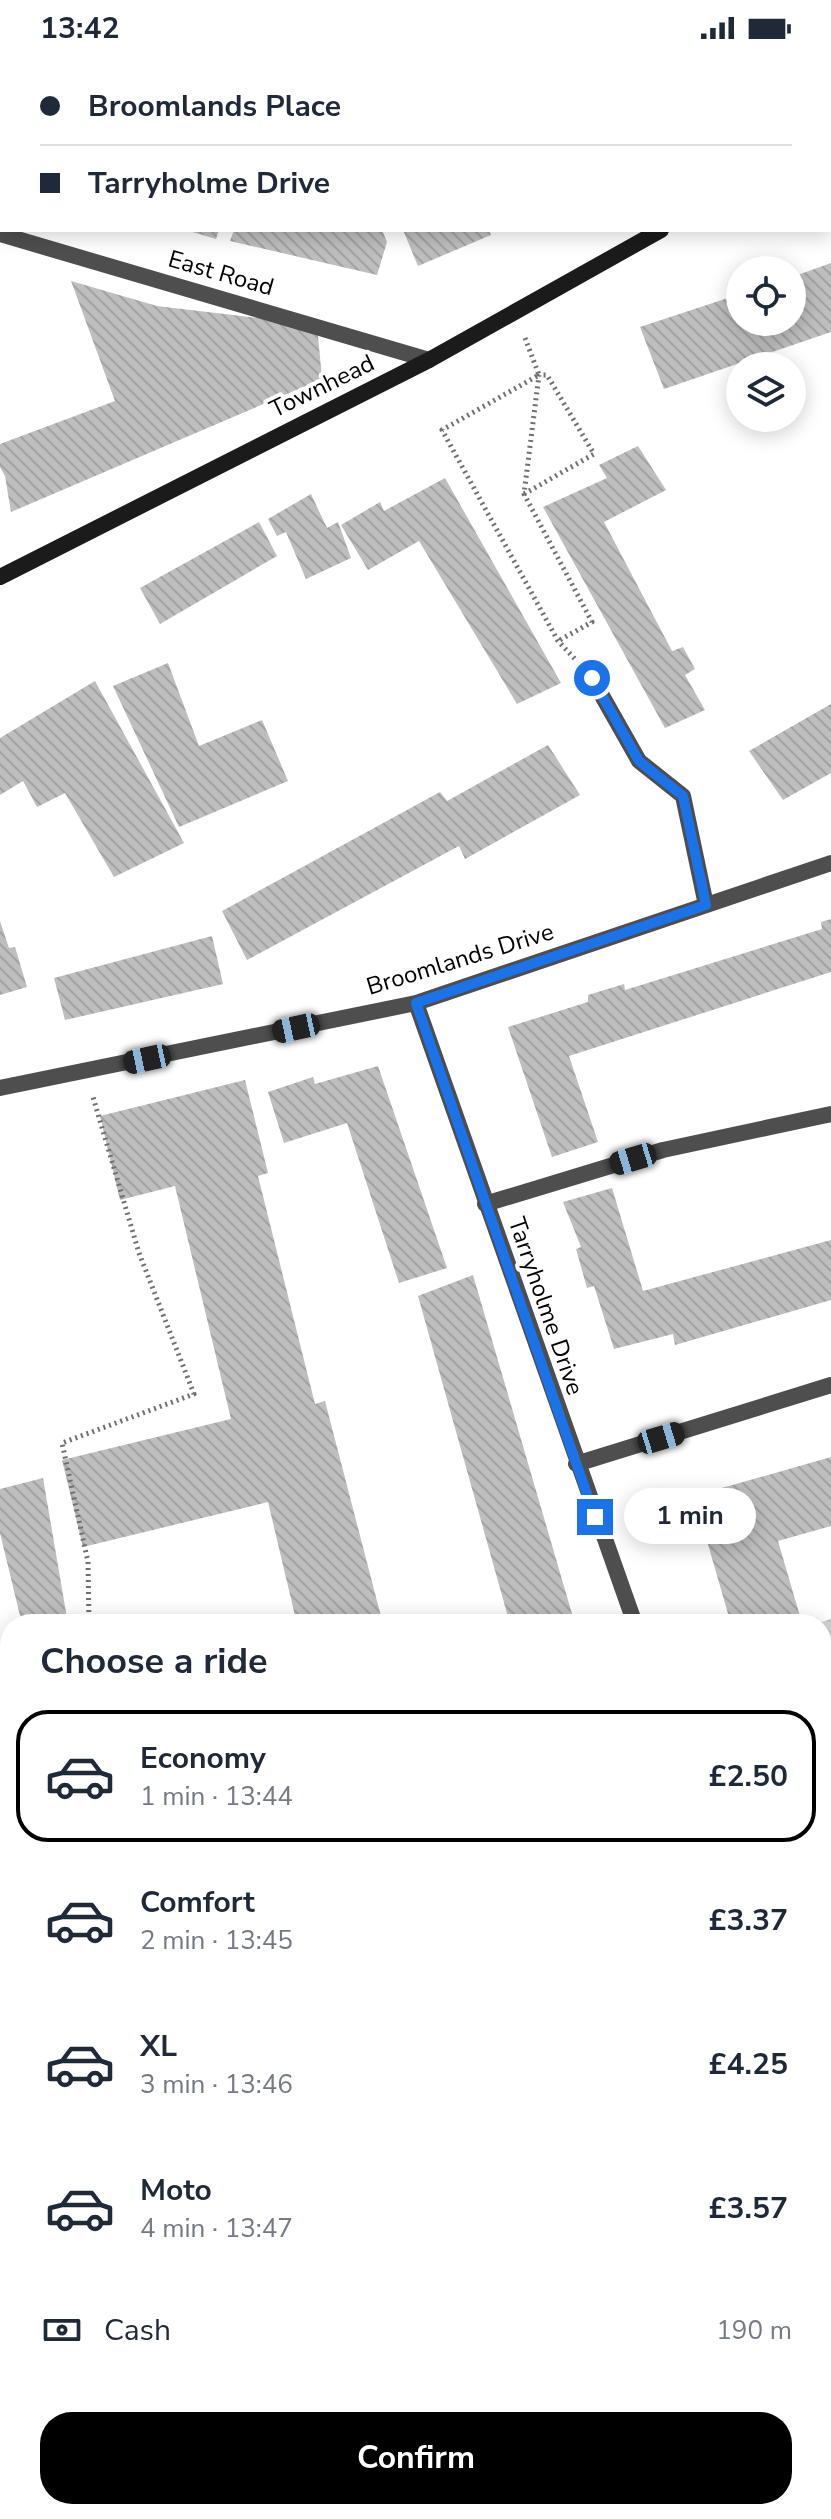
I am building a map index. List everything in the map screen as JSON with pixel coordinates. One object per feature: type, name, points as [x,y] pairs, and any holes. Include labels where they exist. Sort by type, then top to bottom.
[{"type":"main road","name":"Townhead","points":[[0,577],[429,360],[657,232]]},
{"type":"street","name":"East Road","points":[[0,234],[429,360]]},
{"type":"street","points":[[592,678],[639,761],[683,796],[706,905]]},
{"type":"street","name":"Broomlands Drive","points":[[0,1088],[416,1003],[831,863]]},
{"type":"street","name":"Tarryholme Drive","points":[[416,1003],[631,1614]]},
{"type":"street","points":[[485,1204],[663,1150],[831,1114]]},
{"type":"street","points":[[576,1464],[831,1385]]},
{"type":"path","points":[[515,312],[539,375],[524,494],[592,622],[558,641]]},
{"type":"path","points":[[524,494],[594,454],[547,375],[539,375],[442,430],[558,641],[592,678]]},
{"type":"path","points":[[87,1072],[139,1253],[194,1394],[62,1443],[88,1562],[89,1614]]},
{"type":"building","points":[[193,232],[218,232],[216,239]]},
{"type":"building","points":[[233,232],[383,232],[387,242],[377,275],[230,241]]},
{"type":"building","points":[[404,232],[490,232],[491,235],[418,266]]},
{"type":"building","points":[[831,263],[831,332],[772,352],[726,352],[726,368],[664,389],[640,327],[726,299],[726,336],[806,336],[806,272]]},
{"type":"building","points":[[71,281],[157,306],[317,325],[322,379],[11,512],[5,476],[0,467],[0,444],[115,401]]},
{"type":"building","points":[[638,446],[666,490],[604,522],[672,651],[683,647],[695,669],[685,675],[705,710],[665,728],[543,507],[607,478],[599,465]]},
{"type":"building","points":[[445,478],[561,683],[517,704],[419,541],[368,570],[341,525],[380,502],[384,511]]},
{"type":"building","points":[[311,494],[327,528],[338,522],[351,558],[306,579],[286,532],[277,536],[268,519]]},
{"type":"building","points":[[259,522],[277,556],[160,624],[140,588]]},
{"type":"building","points":[[168,663],[199,746],[262,720],[288,781],[179,827],[113,686]]},
{"type":"building","points":[[95,681],[184,843],[114,877],[65,793],[37,807],[23,781],[0,795],[0,738]]},
{"type":"building","points":[[831,704],[831,773],[783,800],[749,751]]},
{"type":"building","points":[[548,745],[580,795],[465,859],[459,846],[247,960],[222,911],[440,792],[447,801]]},
{"type":"building","points":[[831,919],[831,972],[569,1056],[598,1142],[552,1157],[508,1027],[588,1002],[588,995],[624,984],[625,990],[822,929],[821,922]]},
{"type":"building","points":[[0,921],[9,948],[15,947],[27,987],[0,995]]},
{"type":"building","points":[[212,936],[223,984],[65,1020],[54,978]]},
{"type":"building","points":[[378,1066],[447,1268],[399,1283],[347,1123],[284,1143],[268,1092],[313,1077],[315,1084]]},
{"type":"building","points":[[245,1080],[268,1173],[258,1176],[315,1404],[325,1401],[380,1614],[295,1614],[268,1502],[83,1547],[62,1460],[231,1419],[175,1186],[120,1200],[100,1116]]},
{"type":"building","points":[[612,1188],[643,1291],[831,1240],[831,1300],[675,1345],[673,1334],[614,1349],[594,1286],[587,1288],[576,1249],[581,1247],[563,1202]]},
{"type":"building","points":[[473,1275],[572,1614],[507,1614],[418,1296]]},
{"type":"building","points":[[831,1457],[831,1526],[778,1541],[799,1614],[728,1614],[694,1496]]},
{"type":"building","points":[[43,1478],[66,1614],[20,1614],[0,1533],[0,1489]]},
{"type":"route","points":[[592,678],[639,761],[683,796],[706,905],[416,1003],[595,1517]]}]
